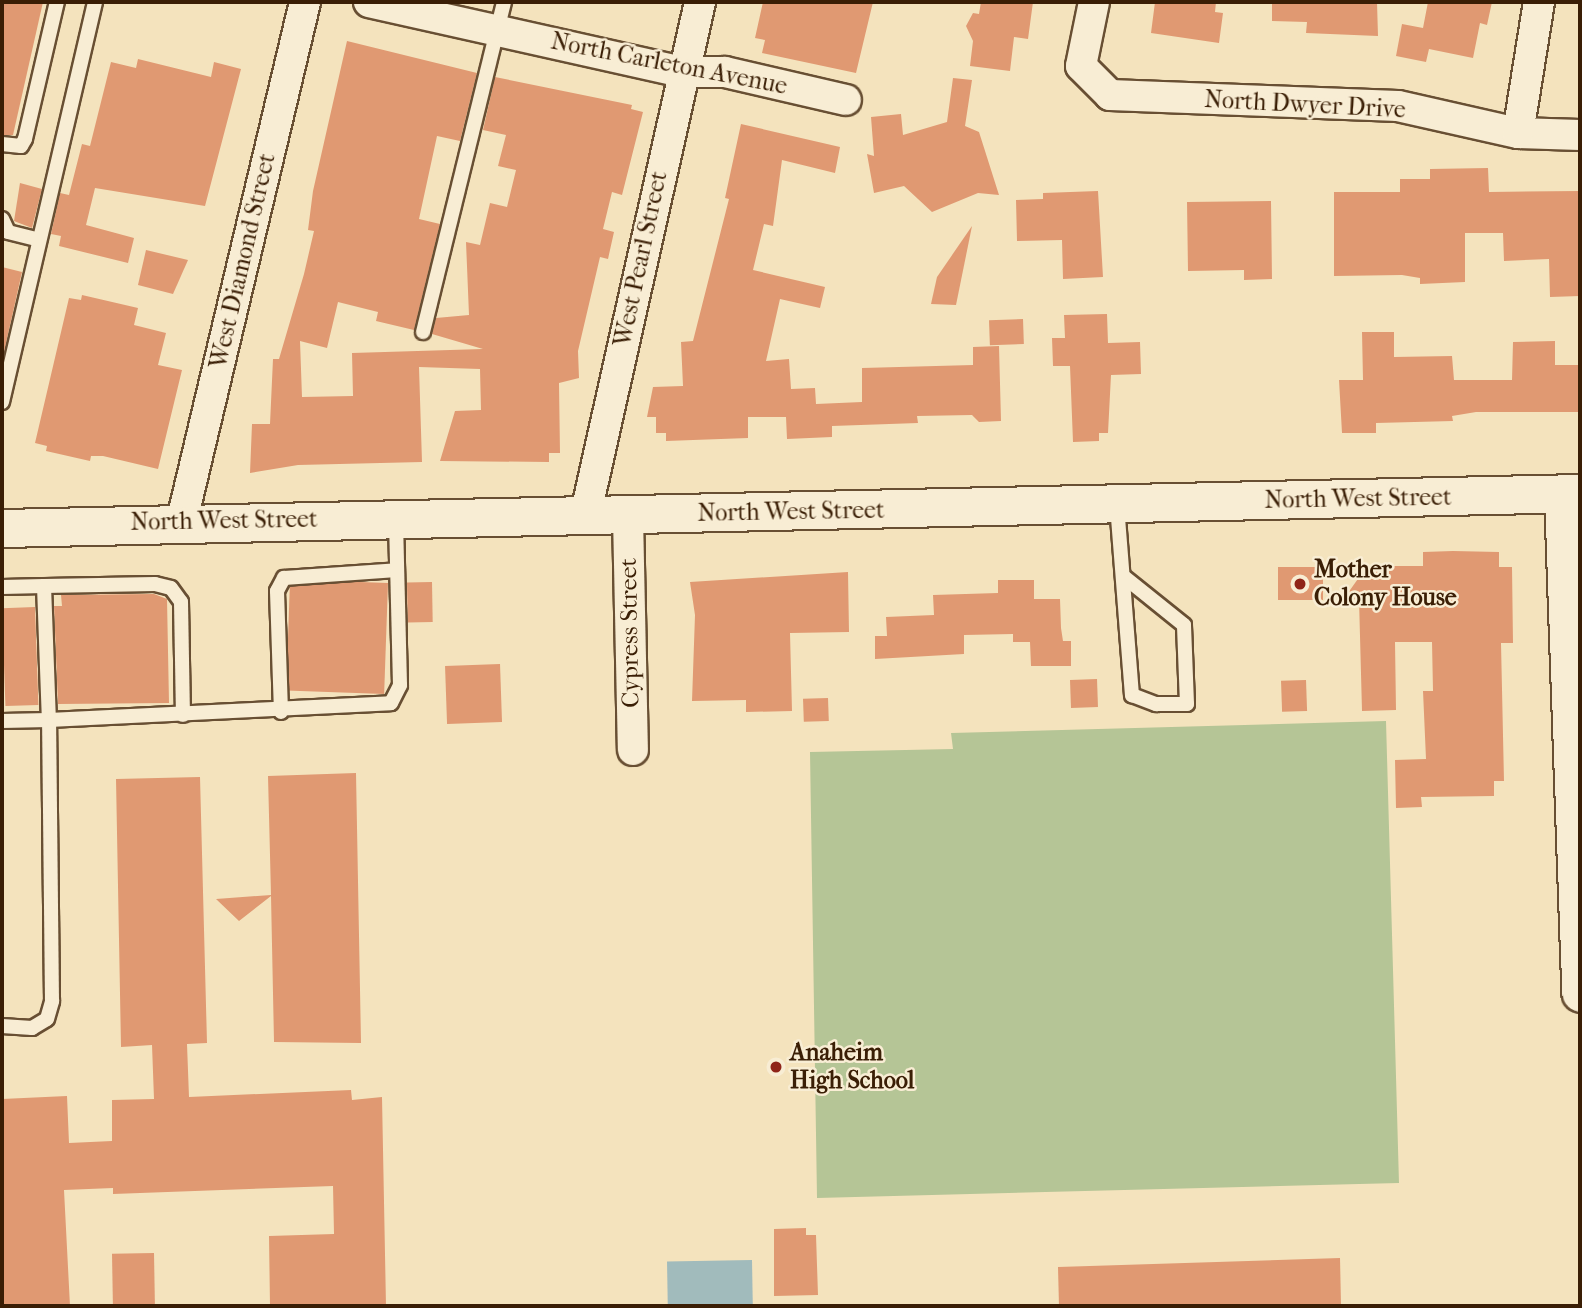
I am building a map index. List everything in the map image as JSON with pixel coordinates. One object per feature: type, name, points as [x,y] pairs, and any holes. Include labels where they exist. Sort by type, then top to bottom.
[{"type":"street","name":"West Diamond Street","points":[[181,520],[305,2]]},
{"type":"street","name":"North Carleton Avenue","points":[[369,2],[501,16],[683,72],[725,72],[846,100]]},
{"type":"street","name":"West Pearl Street","points":[[584,517],[700,2]]},
{"type":"street","name":"North Dwyer Drive","points":[[1094,2],[1081,66],[1110,95],[1398,106],[1518,133],[1580,135]]},
{"type":"street","points":[[1518,133],[1539,2]]},
{"type":"street","name":"North West Street","points":[[2,528],[181,520],[584,517],[1571,494]]},
{"type":"street","points":[[1571,494],[1580,993]]},
{"type":"street","name":"Cypress Street","points":[[628,516],[633,750]]},
{"type":"lane","points":[[2,144],[21,146],[25,139],[57,2]]},
{"type":"lane","points":[[2,401],[95,2]]},
{"type":"lane","points":[[423,332],[501,16]]},
{"type":"lane","points":[[2,219],[8,232],[40,240]]},
{"type":"lane","points":[[1117,505],[1132,695],[1156,704],[1187,704],[1184,625],[1123,576]]},
{"type":"lane","points":[[2,721],[281,712],[391,703],[400,685],[396,518]]},
{"type":"lane","points":[[281,712],[277,591],[284,578],[397,569]]},
{"type":"lane","points":[[2,587],[155,584],[171,589],[181,602],[183,715]]},
{"type":"lane","points":[[2,1026],[32,1028],[47,1018],[52,1001],[49,720],[44,586]]},
{"type":"green space","points":[[1386,721],[1399,1183],[817,1198],[810,752],[953,749],[951,733]]},
{"type":"water","points":[[752,1260],[753,1306],[668,1306],[667,1261]]},
{"type":"building","points":[[2,2],[43,2],[13,135],[2,135]]},
{"type":"building","points":[[763,2],[873,2],[856,73],[762,53],[765,40],[755,38]]},
{"type":"building","points":[[981,2],[1033,2],[1028,39],[1014,37],[1010,71],[970,66],[973,41],[966,26],[973,13],[979,14]]},
{"type":"building","points":[[1155,2],[1216,2],[1215,12],[1223,13],[1219,43],[1151,33]]},
{"type":"building","points":[[1272,2],[1377,2],[1378,36],[1306,33],[1307,22],[1272,21]]},
{"type":"building","points":[[1428,2],[1492,2],[1487,25],[1480,23],[1473,58],[1429,49],[1426,62],[1396,56],[1402,24],[1423,28]]},
{"type":"building","points":[[347,41],[477,73],[460,141],[437,136],[419,219],[440,224],[414,330],[376,321],[378,312],[338,302],[327,348],[300,341],[302,397],[353,396],[352,353],[483,349],[432,334],[436,318],[469,315],[466,242],[480,245],[490,203],[507,207],[516,170],[498,166],[506,135],[483,130],[495,77],[632,105],[631,109],[643,112],[622,195],[612,192],[603,229],[614,232],[608,259],[600,257],[578,351],[579,378],[559,383],[560,453],[549,453],[549,462],[440,461],[455,411],[481,410],[480,369],[419,367],[422,462],[298,465],[250,473],[252,424],[270,424],[273,359],[279,359],[314,231],[308,230],[313,191]]},
{"type":"building","points":[[138,59],[211,77],[214,62],[241,69],[205,206],[95,188],[86,225],[134,238],[128,263],[59,246],[61,236],[51,234],[60,193],[69,195],[82,144],[90,146],[111,62],[136,68]]},
{"type":"building","points":[[953,78],[972,80],[965,126],[979,132],[999,195],[978,193],[932,212],[904,186],[874,193],[867,154],[874,156],[871,117],[901,114],[903,135],[947,122]]},
{"type":"building","points":[[741,124],[840,147],[835,173],[782,160],[773,226],[764,224],[753,270],[825,287],[820,308],[780,299],[766,361],[789,359],[791,389],[815,388],[816,404],[862,402],[862,368],[973,365],[973,347],[999,346],[1001,421],[979,422],[972,415],[917,416],[918,423],[832,426],[832,437],[787,439],[786,417],[748,417],[748,438],[666,441],[666,433],[656,433],[656,417],[647,417],[653,387],[683,386],[681,342],[693,341],[729,199],[725,198]]},
{"type":"building","points":[[1488,168],[1489,192],[1580,191],[1580,296],[1550,297],[1549,259],[1504,261],[1503,233],[1465,233],[1465,282],[1420,284],[1420,278],[1402,275],[1334,276],[1334,192],[1400,192],[1400,179],[1430,179],[1430,169]]},
{"type":"building","points":[[20,183],[42,189],[32,228],[14,221]]},
{"type":"building","points":[[1098,191],[1103,277],[1063,279],[1062,240],[1017,241],[1016,200],[1043,199],[1043,193]]},
{"type":"building","points":[[1271,201],[1272,279],[1244,280],[1244,270],[1188,271],[1187,202]]},
{"type":"building","points":[[972,226],[956,305],[931,304],[937,277]]},
{"type":"building","points":[[146,250],[188,260],[173,294],[138,285]]},
{"type":"building","points":[[2,267],[22,272],[2,361]]},
{"type":"building","points":[[82,295],[138,308],[134,325],[166,333],[158,365],[182,370],[158,469],[103,456],[91,456],[90,461],[46,451],[47,446],[35,443],[69,298],[81,300]]},
{"type":"building","points":[[1107,314],[1108,343],[1140,342],[1141,374],[1111,375],[1108,433],[1099,433],[1099,441],[1073,442],[1070,366],[1053,366],[1052,338],[1065,338],[1064,315]]},
{"type":"building","points":[[1023,319],[1024,344],[990,345],[989,320]]},
{"type":"building","points":[[1362,332],[1394,332],[1394,357],[1452,356],[1454,380],[1512,380],[1513,342],[1555,341],[1555,365],[1580,365],[1580,412],[1476,412],[1452,416],[1453,421],[1376,423],[1376,433],[1342,433],[1339,380],[1363,380]]},
{"type":"building","points":[[1423,552],[1499,552],[1499,567],[1512,567],[1513,643],[1501,643],[1504,781],[1494,781],[1494,796],[1421,797],[1422,807],[1396,808],[1395,760],[1426,759],[1423,691],[1433,691],[1432,642],[1395,642],[1396,710],[1362,711],[1359,599],[1343,600],[1367,566],[1423,566]]},
{"type":"building","name":"Mother Colony House","points":[[1278,567],[1323,567],[1323,600],[1278,600]]},
{"type":"building","points":[[848,572],[849,632],[790,633],[792,711],[746,712],[746,700],[692,701],[695,615],[690,582]]},
{"type":"building","points":[[290,580],[388,583],[384,694],[286,691]]},
{"type":"building","points":[[998,580],[1034,580],[1034,599],[1060,599],[1063,641],[1071,641],[1071,666],[1031,666],[1030,642],[1013,642],[1013,634],[964,635],[964,654],[875,659],[875,636],[887,636],[886,617],[934,615],[933,595],[998,593]]},
{"type":"building","points":[[407,582],[432,582],[433,622],[408,622]]},
{"type":"building","points":[[154,594],[167,599],[169,703],[58,704],[54,606],[62,606],[61,595]]},
{"type":"building","points":[[35,607],[38,705],[5,706],[2,608]]},
{"type":"building","points":[[500,664],[502,722],[447,724],[445,666]]},
{"type":"building","points":[[1097,679],[1098,707],[1071,708],[1070,680]]},
{"type":"building","points":[[1306,680],[1307,711],[1282,712],[1281,681]]},
{"type":"building","points":[[828,698],[829,721],[804,722],[803,699]]},
{"type":"building","points":[[356,773],[361,1043],[274,1042],[271,896],[239,921],[216,899],[271,895],[268,776]]},
{"type":"building","points":[[200,777],[207,1043],[187,1044],[189,1097],[351,1090],[352,1100],[382,1097],[386,1306],[270,1306],[269,1236],[334,1234],[333,1186],[113,1194],[113,1188],[64,1190],[70,1306],[2,1306],[2,1099],[67,1096],[69,1143],[112,1141],[112,1100],[154,1099],[152,1045],[121,1047],[116,779]]},
{"type":"building","points":[[806,1228],[806,1235],[816,1235],[818,1295],[774,1296],[774,1229]]},
{"type":"building","points":[[154,1253],[155,1306],[113,1306],[112,1254]]},
{"type":"building","points":[[1340,1258],[1341,1305],[1059,1306],[1058,1267]]},
{"type":"place","name":"Mother Colony House","points":[[1300,584]]},
{"type":"place","name":"Anaheim High School","points":[[776,1067]]}]
